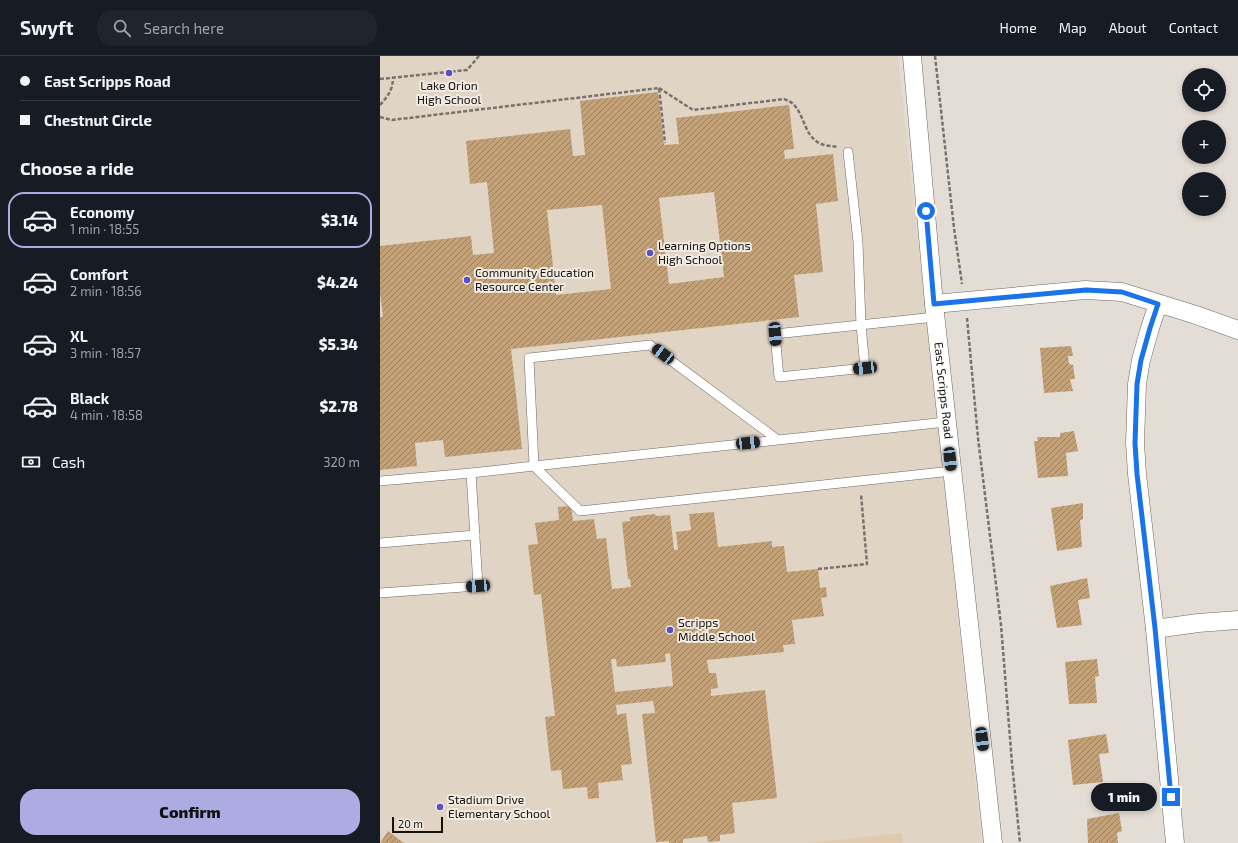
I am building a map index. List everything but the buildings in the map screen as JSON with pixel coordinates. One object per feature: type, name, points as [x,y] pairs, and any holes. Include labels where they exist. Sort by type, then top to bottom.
[{"type":"street","name":"East Scripps Road","points":[[912,56],[946,422],[993,843]]},
{"type":"street","points":[[935,310],[965,301],[1086,290],[1122,292],[1238,330]]},
{"type":"street","points":[[1158,304],[1141,360],[1137,384],[1135,428],[1137,474],[1155,628],[1175,843]]},
{"type":"street","points":[[1155,628],[1238,620]]},
{"type":"lane","points":[[848,152],[858,242],[861,325],[865,368],[779,377],[775,334],[861,325],[935,310]]},
{"type":"lane","points":[[778,440],[650,345],[529,358],[534,466],[580,511],[952,472]]},
{"type":"lane","points":[[380,481],[471,473],[946,422]]},
{"type":"lane","points":[[380,593],[478,586],[471,473]]},
{"type":"lane","points":[[380,543],[475,535]]},
{"type":"path","points":[[380,79],[467,70],[479,56]]},
{"type":"path","points":[[935,56],[955,234],[965,301],[978,438],[1000,626],[1020,843]]},
{"type":"path","points":[[380,105],[390,94],[393,86],[393,77]]},
{"type":"path","points":[[380,117],[392,120],[659,88],[693,110],[784,99],[796,106],[805,128],[817,142],[824,145],[842,148],[848,152]]},
{"type":"path","points":[[659,88],[665,143]]},
{"type":"path","points":[[818,569],[867,564],[861,493],[868,492]]},
{"type":"shaded area","points":[[380,56],[898,56],[982,843],[380,843]]},
{"type":"shaded area","points":[[902,833],[903,843],[808,843]]},
{"type":"place","name":"Lake Orion High School","points":[[449,73]]},
{"type":"place","name":"Learning Options High School","points":[[650,253]]},
{"type":"place","name":"Community Education Resource Center","points":[[467,280]]},
{"type":"place","name":"Scripps Middle School","points":[[670,630]]},
{"type":"place","name":"Stadium Drive Elementary School","points":[[440,807]]},
{"type":"route","points":[[926,211],[934,304],[1086,290],[1122,292],[1158,304],[1141,360],[1137,384],[1135,443],[1171,797]]}]
